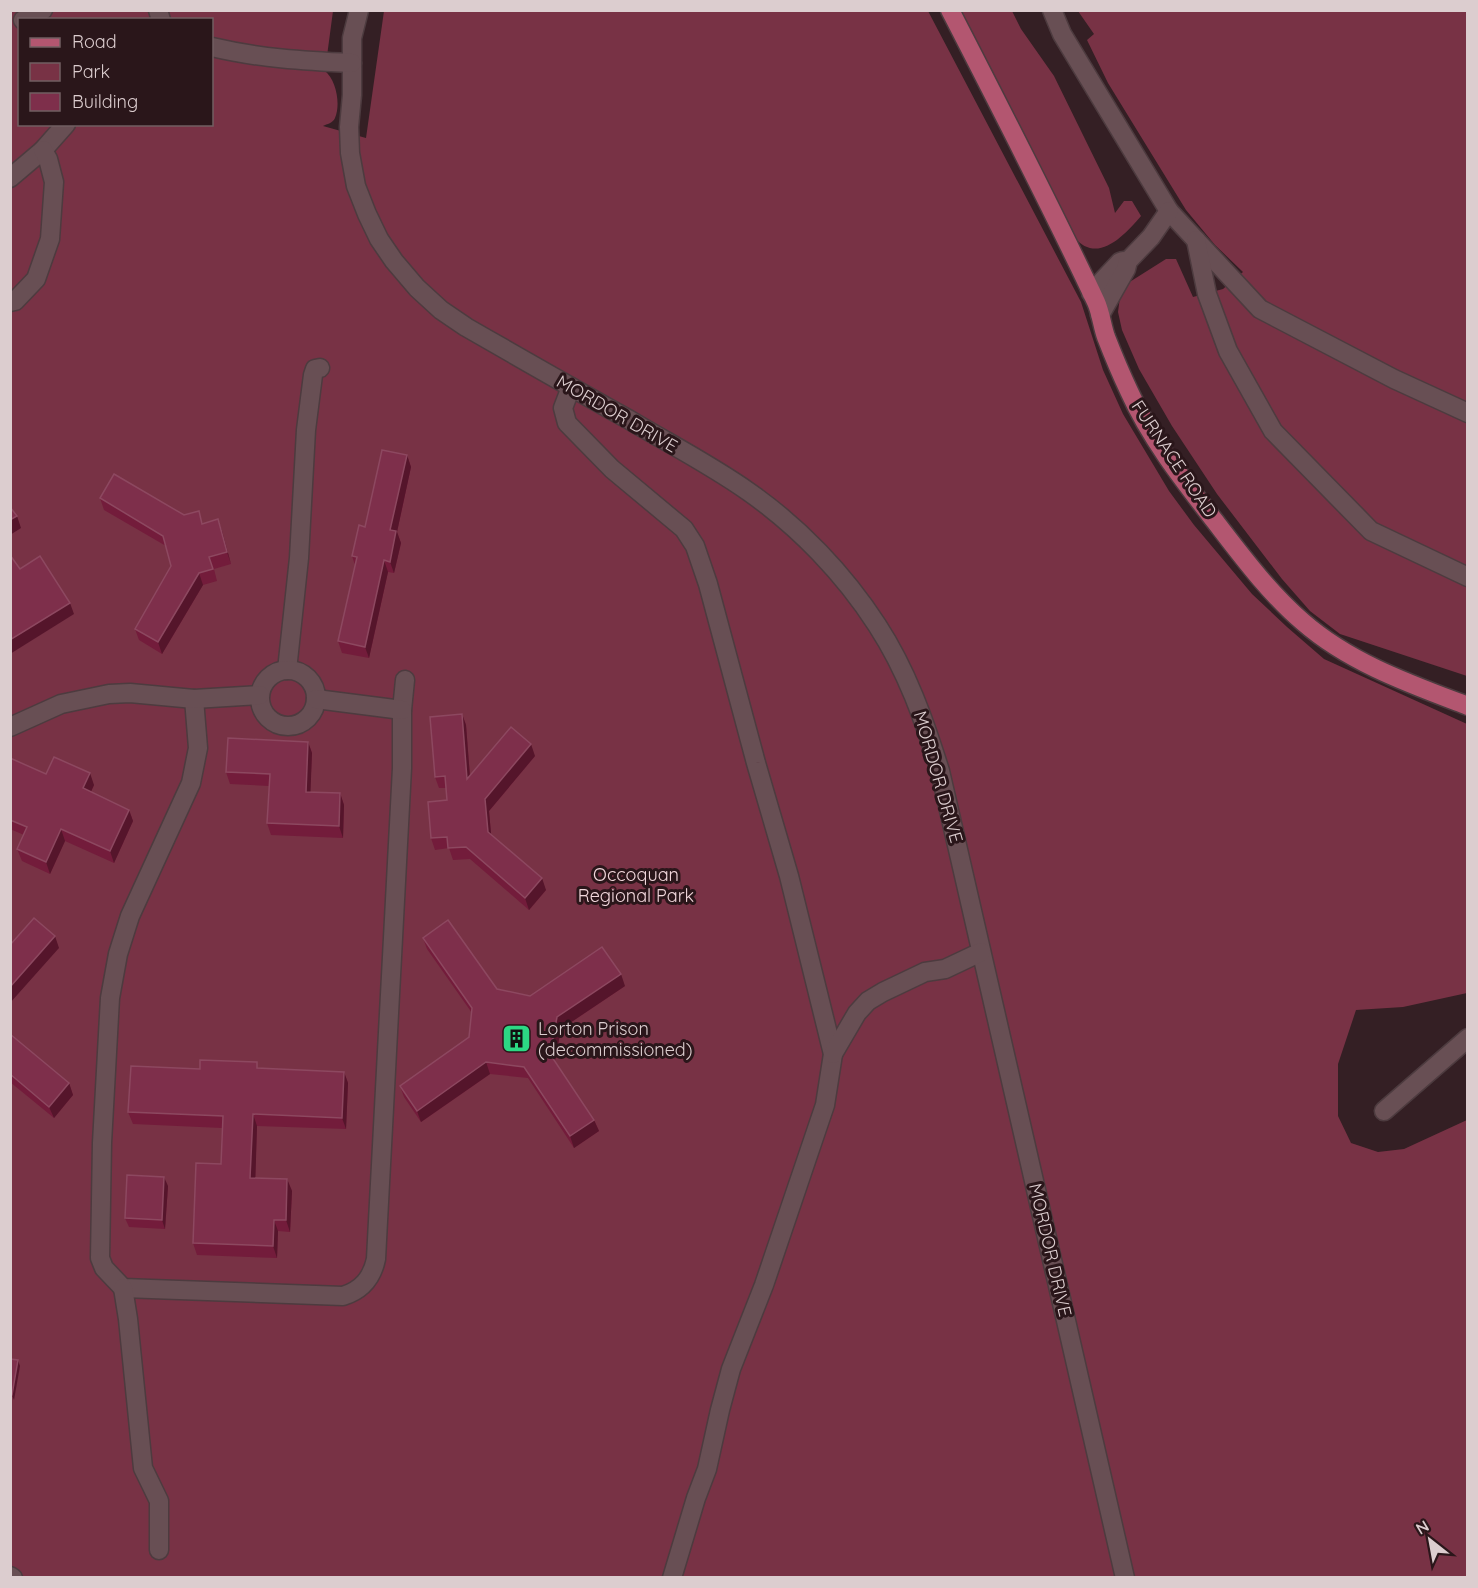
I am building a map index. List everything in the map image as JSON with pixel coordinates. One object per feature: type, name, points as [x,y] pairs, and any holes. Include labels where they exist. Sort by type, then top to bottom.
[{"type":"main road","name":"FURNACE ROAD","points":[[950,10],[1025,156],[1091,293],[1106,337],[1130,394],[1157,440],[1194,494],[1237,550],[1283,603],[1317,634],[1359,660],[1467,706]]},
{"type":"street","points":[[26,18],[44,10]]},
{"type":"street","name":"MORDOR DRIVE","points":[[359,10],[352,38],[349,127],[351,165],[367,214],[390,255],[417,288],[441,310],[466,327],[697,459],[748,491],[777,513],[835,569],[858,598],[894,654],[924,717],[940,771],[1125,1578]]},
{"type":"street","points":[[1052,10],[1062,34],[1169,211],[1260,309],[1394,379],[1467,413]]},
{"type":"street","points":[[213,47],[240,54],[352,63]]},
{"type":"street","points":[[10,178],[43,150],[64,126]]},
{"type":"street","points":[[10,302],[15,300],[36,279],[50,239],[54,182],[48,159],[43,150]]},
{"type":"street","points":[[1100,315],[1126,269],[1128,261],[1151,237],[1169,211]]},
{"type":"street","points":[[1196,240],[1207,294],[1228,351],[1273,431],[1371,531],[1467,577]]},
{"type":"street","points":[[1091,293],[1120,261],[1128,261]]},
{"type":"street","points":[[287,670],[299,558],[306,430],[313,375],[315,369],[320,368]]},
{"type":"street","points":[[571,387],[563,408],[567,423],[612,469],[684,529],[695,546],[708,584],[789,876],[833,1053]]},
{"type":"street","points":[[287,670],[304,675],[315,690],[316,699],[310,716],[303,722],[285,726],[269,719],[260,704],[260,695],[262,687],[272,675],[287,670]]},
{"type":"street","points":[[123,1288],[343,1296],[360,1288],[374,1269],[405,680]]},
{"type":"street","points":[[10,727],[62,704],[109,694],[130,693],[194,699],[260,695]]},
{"type":"street","points":[[159,1550],[159,1501],[143,1468],[132,1352],[123,1288],[104,1268],[99,1258],[98,1245],[110,998],[118,954],[130,916],[191,783],[198,748],[194,699]]},
{"type":"street","points":[[316,699],[402,710]]},
{"type":"street","points":[[672,1578],[707,1469],[731,1369],[764,1285],[825,1105],[833,1053],[857,1013],[868,1001],[925,972],[945,969],[981,951]]},
{"type":"street","points":[[1384,1111],[1467,1038]]},
{"type":"green space","name":"Occoquan Regional Park","points":[[11,11],[333,11],[325,71],[335,86],[338,106],[334,120],[323,126],[366,138],[384,11],[928,11],[1081,302],[1103,370],[1123,414],[1169,491],[1194,525],[1252,594],[1324,659],[1467,724],[1467,993],[1403,1007],[1356,1010],[1338,1064],[1338,1116],[1351,1143],[1378,1152],[1404,1149],[1467,1120],[1467,1577],[11,1578]]},
{"type":"green space","points":[[959,11],[1012,11],[1021,29],[1054,76],[1109,188],[1115,213],[1124,201],[1132,201],[1141,216],[1118,239],[1101,248],[1092,248],[1083,245],[1074,237],[1028,141]]},
{"type":"green space","points":[[1078,11],[1467,11],[1467,676],[1340,634],[1310,611],[1282,579],[1217,494],[1172,426],[1139,369],[1122,330],[1118,312],[1120,297],[1128,283],[1166,259],[1176,259],[1193,297],[1223,289],[1243,272],[1215,245],[1186,210],[1108,83],[1087,40],[1094,34]]},
{"type":"building","points":[[382,450],[407,455],[390,530],[396,531],[390,562],[384,560],[365,647],[338,641],[357,557],[352,556],[359,525],[365,527]]},
{"type":"building","points":[[114,474],[184,515],[199,511],[202,524],[218,519],[227,552],[209,557],[213,569],[199,573],[158,642],[135,629],[171,566],[163,536],[100,498]]},
{"type":"building","points":[[10,507],[17,516],[10,520]]},
{"type":"building","points":[[10,555],[20,569],[40,556],[70,603],[10,640]]},
{"type":"building","points":[[462,714],[467,779],[511,727],[531,744],[485,799],[488,832],[542,878],[525,898],[466,847],[448,848],[447,837],[431,838],[428,802],[447,800],[445,776],[435,777],[430,717]]},
{"type":"building","points":[[228,738],[308,742],[306,792],[340,793],[339,826],[267,823],[270,774],[226,772]]},
{"type":"building","points":[[54,757],[90,773],[83,788],[129,810],[110,851],[61,829],[46,862],[17,849],[27,827],[10,820],[10,758],[46,774]]},
{"type":"building","points":[[34,918],[55,936],[10,987],[10,945]]},
{"type":"building","name":"Lorton Prison (decommissioned)","points":[[448,920],[497,989],[530,996],[602,947],[621,974],[557,1017],[550,1054],[594,1120],[570,1136],[524,1067],[486,1062],[417,1111],[400,1086],[469,1037],[472,1008],[423,938]]},
{"type":"building","points":[[10,1034],[69,1083],[49,1107],[10,1074]]},
{"type":"building","points":[[200,1060],[257,1062],[257,1068],[344,1072],[342,1118],[253,1114],[250,1178],[287,1179],[286,1220],[274,1220],[273,1246],[193,1243],[196,1163],[221,1164],[223,1116],[128,1112],[131,1066],[200,1069]]},
{"type":"building","points":[[127,1175],[164,1177],[162,1220],[125,1218]]},
{"type":"building","points":[[10,1359],[18,1360],[12,1395],[10,1395]]},
{"type":"place","name":"Lorton Prison (decommissioned)","points":[[517,1039]]}]
